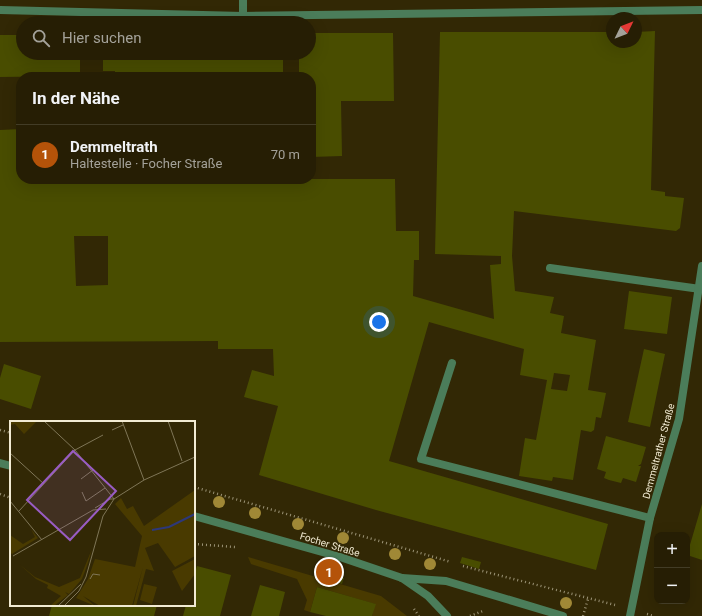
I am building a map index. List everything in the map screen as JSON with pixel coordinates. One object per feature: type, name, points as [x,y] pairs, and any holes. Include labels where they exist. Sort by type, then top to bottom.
[{"type":"street","points":[[243,0],[243,16]]},
{"type":"street","points":[[0,10],[243,16],[702,10]]},
{"type":"street","name":"Demmeltrather Straße","points":[[630,612],[650,518],[679,419],[700,289],[702,266]]},
{"type":"street","points":[[550,268],[700,289]]},
{"type":"street","points":[[452,363],[421,458],[650,518]]},
{"type":"street","points":[[0,463],[10,466]]},
{"type":"street","name":"Focher Straße","points":[[195,516],[340,557],[402,578],[428,596],[447,616]]},
{"type":"street","points":[[402,578],[446,580],[563,616]]},
{"type":"path","points":[[0,430],[10,433]]},
{"type":"path","points":[[195,487],[455,564]]},
{"type":"path","points":[[0,494],[10,498]]},
{"type":"path","points":[[195,544],[238,547]]},
{"type":"path","points":[[462,566],[588,599],[630,612]]},
{"type":"path","points":[[583,616],[588,599]]},
{"type":"path","points":[[412,607],[419,616]]},
{"type":"path","points":[[470,616],[489,608]]},
{"type":"shaded area","points":[[248,557],[381,596],[407,616],[372,616],[375,604],[317,587],[310,612],[304,610],[307,600],[297,579],[251,564]]},
{"type":"building","points":[[655,31],[651,190],[665,192],[665,196],[684,198],[680,228],[676,231],[514,211],[512,256],[515,291],[554,297],[550,313],[564,316],[561,333],[596,340],[588,390],[606,393],[601,418],[596,417],[594,430],[591,432],[581,430],[573,480],[553,477],[552,481],[519,476],[525,438],[536,440],[547,380],[520,375],[524,349],[429,322],[389,461],[608,524],[596,570],[376,510],[259,475],[278,406],[244,397],[252,370],[274,376],[273,349],[218,349],[218,341],[0,342],[0,130],[16,129],[16,184],[316,184],[316,179],[395,179],[396,231],[419,231],[419,260],[414,260],[413,296],[494,319],[490,265],[501,264],[501,256],[435,254],[440,32],[606,32],[606,48],[642,48],[642,32]],"holes":[[[74,236],[108,236],[108,285],[76,286]],[[554,373],[570,375],[567,391],[551,389]]]},
{"type":"building","points":[[316,33],[393,33],[394,101],[341,101],[342,156],[316,157],[316,72],[299,72],[299,60],[316,60]]},
{"type":"building","points":[[0,35],[16,35],[16,60],[80,60],[80,72],[16,72],[16,77],[0,77]]},
{"type":"building","points":[[103,60],[283,60],[283,72],[103,71]]},
{"type":"building","points":[[629,291],[672,297],[667,334],[624,329]]},
{"type":"building","points":[[644,349],[665,354],[650,427],[628,422]]},
{"type":"building","points":[[4,364],[41,376],[31,409],[0,399],[0,378]]},
{"type":"building","points":[[606,436],[646,447],[641,464],[638,466],[641,466],[636,482],[623,478],[621,483],[609,480],[604,478],[606,472],[597,469]]},
{"type":"building","points":[[702,504],[702,560],[690,556],[690,545]]},
{"type":"building","points":[[462,557],[481,562],[479,569],[460,563]]},
{"type":"building","points":[[197,566],[231,575],[220,616],[183,616],[186,606],[195,606],[195,573]]},
{"type":"building","points":[[330,574],[344,578],[342,584],[328,580]]},
{"type":"building","points":[[260,585],[285,592],[279,616],[251,616]]},
{"type":"building","points":[[317,587],[376,604],[372,616],[326,616],[310,612]]},
{"type":"building","points":[[52,606],[157,606],[154,616],[49,616]]},
{"type":"place","name":"Demmeltrath","points":[[329,572]]}]
